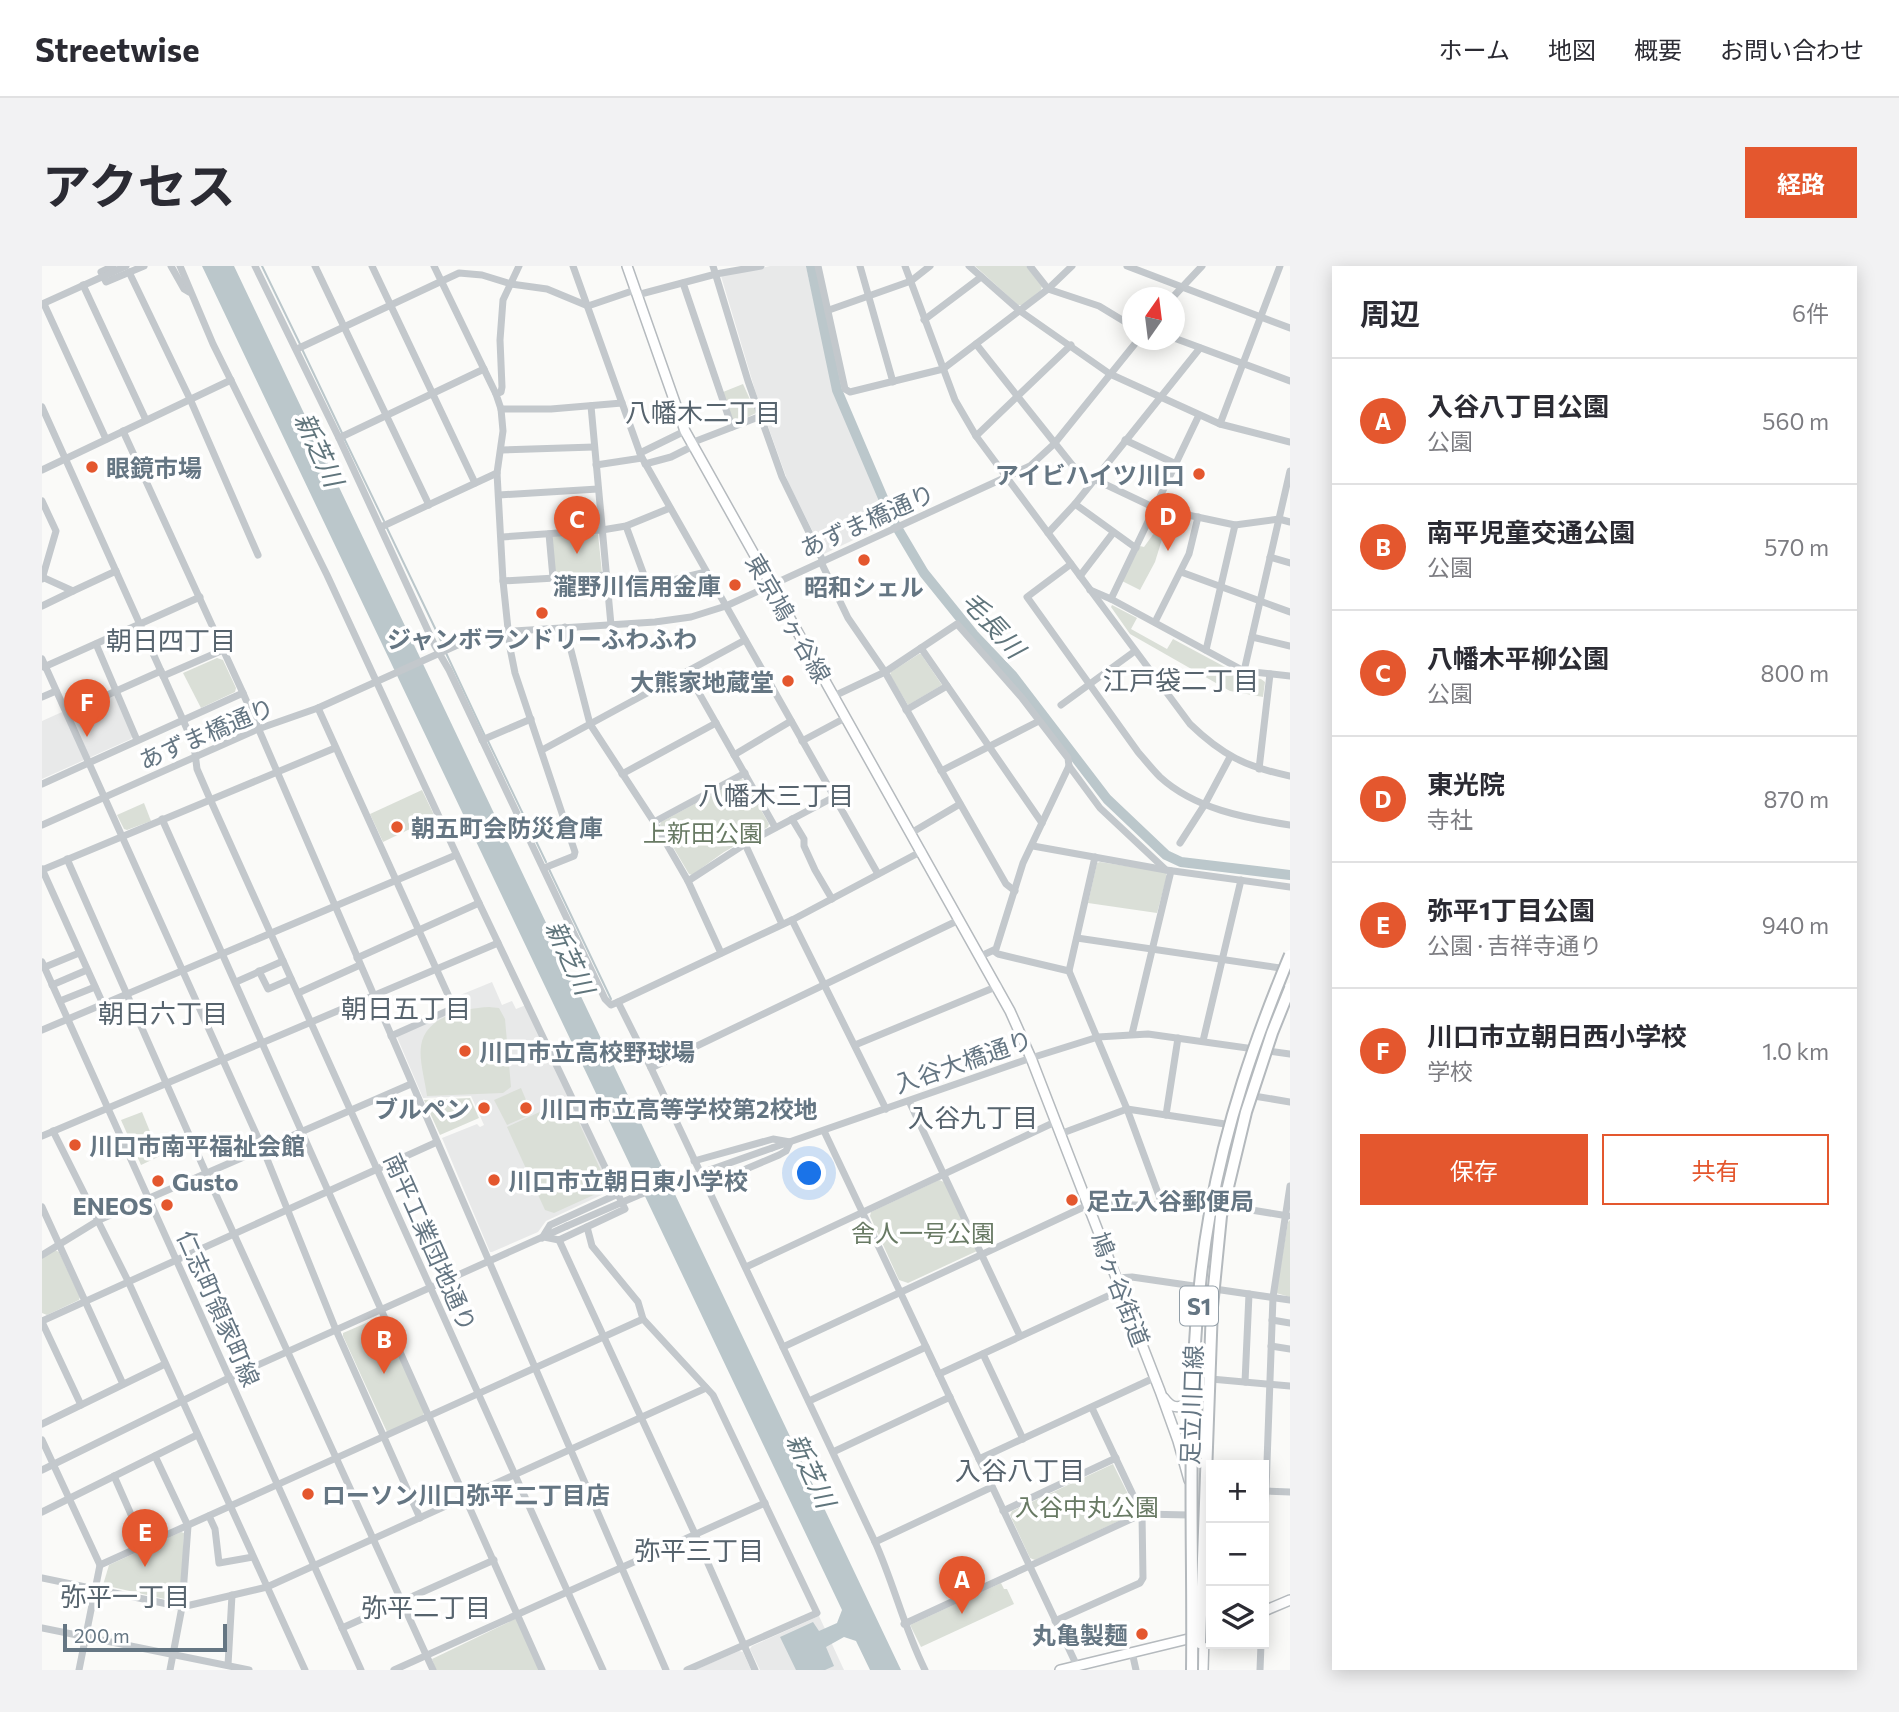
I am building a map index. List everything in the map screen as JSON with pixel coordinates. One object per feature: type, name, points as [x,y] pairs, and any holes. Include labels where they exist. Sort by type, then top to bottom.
[{"type":"highway","points":[[1195,1509],[1203,1307],[1216,1209],[1235,1120],[1290,955]]},
{"type":"highway","name":"S1","points":[[1190,1670],[1193,1401],[1198,1308],[1207,1237],[1230,1119],[1255,1043],[1290,955]]},
{"type":"highway","name":"S1","points":[[1201,1670],[1212,1307],[1224,1211],[1246,1112],[1290,988]]},
{"type":"highway","points":[[1195,1509],[1212,1261],[1224,1211]]},
{"type":"main road","name":"東京鳩ヶ谷線","points":[[626,266],[685,431],[981,957]]},
{"type":"main road","name":"足立川口線","points":[[1190,1670],[1188,1639],[1195,1509],[1189,1482],[1190,1397],[1197,1286],[1207,1205],[1226,1124],[1249,1048],[1290,945]]},
{"type":"main road","name":"鳩ヶ谷街道","points":[[981,957],[998,986],[1031,1058],[1160,1391],[1189,1482]]},
{"type":"main road","name":"足立川口線","points":[[1210,1460],[1211,1379],[1224,1211],[1254,1096],[1290,997]]},
{"type":"main road","points":[[1160,1391],[1173,1407],[1185,1405],[1190,1397]]},
{"type":"main road","name":"足立川口線","points":[[1208,1586],[1209,1523]]},
{"type":"main road","points":[[1269,1609],[1290,1600]]},
{"type":"main road","points":[[1060,1670],[1077,1666],[1091,1667],[1132,1652],[1206,1632]]},
{"type":"main road","name":"足立川口線","points":[[1201,1670],[1206,1638]]},
{"type":"street","points":[[113,266],[101,272],[106,282],[127,269],[144,266]]},
{"type":"street","points":[[171,266],[184,289],[189,292]]},
{"type":"street","points":[[42,1470],[229,1377],[430,1287],[543,1237],[559,1240],[625,1210],[189,292],[180,266]]},
{"type":"street","points":[[255,266],[381,527],[436,653],[482,740],[605,999],[611,1004],[618,1002],[792,920],[922,851]]},
{"type":"street","points":[[315,266],[429,505]]},
{"type":"street","points":[[372,266],[475,483]]},
{"type":"street","points":[[434,266],[501,409],[501,450],[497,473],[503,581],[515,673],[575,852],[574,856],[544,869]]},
{"type":"street","points":[[486,266],[489,277]]},
{"type":"street","points":[[496,394],[502,389],[499,340],[503,300],[519,266]]},
{"type":"street","points":[[573,266],[643,458],[878,874]]},
{"type":"street","points":[[297,349],[441,280],[465,272],[511,285],[547,289],[588,306],[636,292],[683,283],[715,270],[761,266]]},
{"type":"street","points":[[818,266],[845,389],[850,392],[943,369],[1048,289],[1072,266]]},
{"type":"street","points":[[860,266],[893,382]]},
{"type":"street","points":[[905,266],[955,400],[976,436],[1190,724],[1209,743],[1230,757],[1259,769],[1290,776]]},
{"type":"street","points":[[829,310],[911,281],[930,266]]},
{"type":"street","points":[[969,266],[1020,311],[1110,374],[1220,424],[1290,442]]},
{"type":"street","points":[[1030,266],[1048,289],[1099,306],[1122,320]]},
{"type":"street","points":[[1131,267],[1181,287],[1202,266]]},
{"type":"street","points":[[1220,424],[1280,266]]},
{"type":"street","points":[[127,269],[190,399],[258,555]]},
{"type":"street","points":[[715,270],[748,381],[784,483],[848,618],[885,672],[1006,884],[1015,891]]},
{"type":"street","points":[[924,320],[981,276]]},
{"type":"street","points":[[103,277],[43,304],[106,439]]},
{"type":"street","points":[[683,283],[732,427]]},
{"type":"street","points":[[83,285],[146,420]]},
{"type":"street","points":[[1185,288],[1290,328]]},
{"type":"street","points":[[1185,342],[1290,381]]},
{"type":"street","points":[[976,344],[1077,471],[1155,508],[1235,525],[1279,519],[1290,522]]},
{"type":"street","points":[[976,436],[1071,345]]},
{"type":"street","points":[[1048,533],[1200,348]]},
{"type":"street","name":"あずま橋通り","points":[[42,825],[258,729],[318,708],[473,638],[508,631],[673,620],[726,606],[1030,466],[1054,444],[1130,350]]},
{"type":"street","points":[[339,438],[484,369]]},
{"type":"street","points":[[42,470],[231,380]]},
{"type":"street","points":[[501,409],[622,403]]},
{"type":"street","points":[[590,406],[611,625]]},
{"type":"street","name":"南平工業団地通り","points":[[42,407],[194,745],[197,769],[210,799],[603,1670]]},
{"type":"street","points":[[1111,599],[1199,415]]},
{"type":"street","points":[[596,466],[643,458],[671,457],[692,444],[761,416]]},
{"type":"street","points":[[123,431],[243,693],[666,1670]]},
{"type":"street","points":[[643,458],[685,431]]},
{"type":"street","points":[[1125,440],[1176,464]]},
{"type":"street","points":[[501,450],[594,447]]},
{"type":"street","points":[[1244,671],[1290,471]]},
{"type":"street","points":[[381,527],[497,473]]},
{"type":"street","points":[[499,495],[598,489]]},
{"type":"street","points":[[42,501],[56,531],[42,578],[73,592]]},
{"type":"street","points":[[1074,504],[1136,548]]},
{"type":"street","points":[[502,537],[626,526],[670,508]]},
{"type":"street","points":[[1155,622],[1189,554],[1198,517]]},
{"type":"street","points":[[1206,650],[1235,525]]},
{"type":"street","points":[[626,526],[648,586],[706,572]]},
{"type":"street","points":[[1080,576],[1113,533]]},
{"type":"street","points":[[549,534],[553,578]]},
{"type":"street","points":[[1270,557],[1290,563]]},
{"type":"street","points":[[1071,564],[1027,597],[1138,752],[1159,776],[1182,793],[1240,817],[1290,825]]},
{"type":"street","points":[[42,606],[116,571]]},
{"type":"street","points":[[1181,572],[1290,612]]},
{"type":"street","points":[[503,581],[607,575]]},
{"type":"street","points":[[1090,590],[1244,671],[1290,676]]},
{"type":"street","points":[[200,597],[96,644],[43,664],[68,713],[263,1149],[336,1330],[420,1518]]},
{"type":"street","points":[[834,696],[885,672],[957,624],[988,657],[1068,758],[1069,766],[1100,808],[1169,870]]},
{"type":"street","points":[[565,627],[590,724],[654,822],[688,881],[721,953]]},
{"type":"street","points":[[1252,637],[1290,646]]},
{"type":"street","points":[[542,750],[745,640]]},
{"type":"street","points":[[96,644],[137,740]]},
{"type":"street","points":[[921,648],[1042,823]]},
{"type":"street","points":[[68,713],[116,691],[223,650]]},
{"type":"street","points":[[1061,705],[1135,651]]},
{"type":"street","points":[[687,672],[775,827]]},
{"type":"street","points":[[1259,769],[1270,674]]},
{"type":"street","points":[[906,710],[947,686]]},
{"type":"street","points":[[42,697],[56,691]]},
{"type":"street","points":[[42,784],[243,693]]},
{"type":"street","points":[[318,708],[454,1008],[391,1036]]},
{"type":"street","points":[[802,741],[845,718]]},
{"type":"street","points":[[482,740],[531,719]]},
{"type":"street","points":[[734,755],[791,721]]},
{"type":"street","points":[[941,771],[1039,721]]},
{"type":"street","points":[[622,774],[716,723]]},
{"type":"street","points":[[103,1004],[42,870],[335,748]]},
{"type":"street","points":[[1180,843],[1230,757]]},
{"type":"street","points":[[981,957],[994,951],[1023,863],[1069,766]]},
{"type":"street","points":[[654,822],[745,773]]},
{"type":"street","points":[[688,881],[745,844],[834,797]]},
{"type":"street","points":[[911,833],[960,804]]},
{"type":"street","points":[[162,819],[542,1670]]},
{"type":"street","points":[[792,819],[804,839],[804,846],[815,870],[832,899]]},
{"type":"street","points":[[745,844],[782,924]]},
{"type":"street","points":[[1032,846],[1169,870],[1290,887]]},
{"type":"street","points":[[42,1030],[456,855]]},
{"type":"street","points":[[1096,857],[1069,971],[1127,1109],[1162,1204]]},
{"type":"street","points":[[67,859],[206,1173],[433,1670]]},
{"type":"street","points":[[1132,1034],[1169,870]]},
{"type":"street","points":[[1203,1041],[1241,880]]},
{"type":"street","points":[[298,993],[419,930],[479,903]]},
{"type":"street","points":[[792,920],[886,1109]]},
{"type":"street","points":[[651,1068],[960,920]]},
{"type":"street","points":[[1077,938],[1280,968]]},
{"type":"street","points":[[42,1136],[498,943]]},
{"type":"street","points":[[994,951],[1069,971]]},
{"type":"street","points":[[43,964],[79,953]]},
{"type":"street","points":[[236,982],[283,961]]},
{"type":"street","name":"仁志町領家町線","points":[[43,964],[361,1670]]},
{"type":"street","points":[[52,985],[87,970]]},
{"type":"street","points":[[259,971],[268,989],[291,979]]},
{"type":"street","points":[[855,1045],[998,986]]},
{"type":"street","points":[[60,1001],[94,987]]},
{"type":"street","points":[[618,1002],[875,1542],[891,1577],[904,1624],[925,1670]]},
{"type":"street","name":"入谷大橋通り","points":[[543,1237],[659,1187],[1098,1037],[1132,1034],[1178,1038],[1290,1054]]},
{"type":"street","points":[[1166,1115],[1178,1038]]},
{"type":"street","points":[[42,1255],[99,1220],[411,1084]]},
{"type":"street","points":[[1254,1096],[1290,1102]]},
{"type":"street","points":[[909,1101],[1020,1336]]},
{"type":"street","points":[[1060,1134],[1127,1109],[1226,1124]]},
{"type":"street","points":[[746,1267],[1055,1122]]},
{"type":"street","points":[[824,1130],[1077,1666]]},
{"type":"street","points":[[53,1131],[128,1281],[303,1669]]},
{"type":"street","points":[[694,1161],[773,1139],[790,1142],[786,1151],[779,1155],[706,1186]]},
{"type":"street","points":[[81,1405],[42,1322],[437,1142]]},
{"type":"street","points":[[1266,1460],[1273,1297],[1288,1215],[1290,1186]]},
{"type":"street","points":[[543,1237],[550,1225],[618,1194]]},
{"type":"street","points":[[783,1347],[1088,1205],[1207,1205]]},
{"type":"street","points":[[42,1207],[123,1384]]},
{"type":"street","points":[[1224,1211],[1288,1215]]},
{"type":"street","points":[[587,1227],[592,1246],[638,1302],[643,1319],[713,1395],[817,1613],[687,1670]]},
{"type":"street","points":[[559,1240],[755,1670]]},
{"type":"street","points":[[1117,1279],[1132,1277],[1290,1300]]},
{"type":"street","points":[[939,1374],[1121,1290]]},
{"type":"street","points":[[1245,1382],[1249,1294]]},
{"type":"street","points":[[100,1565],[643,1319]]},
{"type":"street","points":[[1272,1320],[1290,1323]]},
{"type":"street","points":[[1271,1346],[1290,1349]]},
{"type":"street","points":[[809,1401],[926,1347]]},
{"type":"street","points":[[983,1354],[1023,1439]]},
{"type":"street","points":[[42,1424],[165,1364]]},
{"type":"street","points":[[979,1459],[1154,1378]]},
{"type":"street","points":[[1211,1379],[1290,1386]]},
{"type":"street","points":[[42,1578],[183,1606],[267,1587],[706,1388]]},
{"type":"street","points":[[833,1452],[950,1397]]},
{"type":"street","points":[[1055,1621],[1142,1581],[1142,1514],[1092,1408]]},
{"type":"street","points":[[42,1512],[197,1434]]},
{"type":"street","points":[[42,1440],[100,1565],[79,1670]]},
{"type":"street","points":[[155,1457],[188,1526],[183,1606],[170,1670]]},
{"type":"street","points":[[1003,1511],[1116,1458]]},
{"type":"street","points":[[114,1476],[145,1546]]},
{"type":"street","points":[[875,1542],[992,1487]]},
{"type":"street","points":[[1269,1492],[1290,1492]]},
{"type":"street","points":[[394,1670],[765,1503]]},
{"type":"street","points":[[904,1624],[1142,1514],[1195,1509]]},
{"type":"street","points":[[209,1516],[215,1529],[220,1565],[253,1557]]},
{"type":"street","points":[[342,1628],[494,1560]]},
{"type":"street","points":[[228,1665],[232,1595]]},
{"type":"street","points":[[42,1628],[248,1670]]},
{"type":"street","points":[[1260,1670],[1261,1649]]},
{"type":"street","points":[[1132,1652],[1136,1670]]},
{"type":"shaded area","points":[[770,266],[806,266],[834,392],[889,523],[824,554],[788,482],[755,390],[721,276]]},
{"type":"shaded area","points":[[116,696],[133,735],[131,739],[42,779],[42,721],[62,712],[65,717]]},
{"type":"shaded area","name":"川口市立高等学校第2校地","points":[[492,982],[502,1005],[512,1001],[516,1009],[526,1005],[611,1186],[610,1191],[546,1221],[538,1232],[490,1252],[442,1138],[477,1124],[480,1127],[484,1125],[471,1096],[423,1098],[397,1037],[398,1034],[458,1009],[453,998]]},
{"type":"shaded area","points":[[819,1616],[844,1670],[760,1670],[750,1649],[752,1646]]},
{"type":"shaded area","points":[[739,1651],[743,1652],[751,1670],[695,1670]]},
{"type":"green space","points":[[975,266],[1026,266],[1042,286],[1041,290],[1023,305],[1018,305]]},
{"type":"green space","points":[[743,384],[756,413],[736,423],[733,422],[723,392]]},
{"type":"green space","points":[[1162,522],[1167,523],[1155,562],[1140,590],[1122,581],[1140,546],[1144,547]]},
{"type":"green space","points":[[598,534],[602,573],[555,574],[552,536]]},
{"type":"green space","points":[[1112,605],[1137,618],[1131,629],[1167,649],[1173,639],[1240,675],[1261,679],[1265,682],[1263,697],[1230,691],[1130,634]]},
{"type":"green space","points":[[919,654],[942,685],[908,705],[890,675]]},
{"type":"green space","points":[[217,658],[223,660],[236,688],[235,692],[201,708],[183,673]]},
{"type":"green space","name":"上新田公園","points":[[741,779],[769,824],[768,827],[724,852],[692,875],[689,874],[660,825],[661,822]]},
{"type":"green space","points":[[422,790],[435,817],[383,842],[370,814]]},
{"type":"green space","points":[[144,803],[151,821],[124,829],[117,815]]},
{"type":"green space","points":[[1097,863],[1165,872],[1167,876],[1157,913],[1088,903]]},
{"type":"green space","name":"川口市立高校野球場","points":[[499,1008],[505,1019],[511,1087],[503,1093],[427,1096],[421,1046],[430,1027],[458,1012]]},
{"type":"green space","points":[[521,1088],[532,1114],[507,1125],[494,1100]]},
{"type":"green space","points":[[470,1098],[479,1118],[440,1135],[424,1100]]},
{"type":"green space","points":[[568,1099],[609,1188],[554,1213],[545,1210],[507,1127]]},
{"type":"green space","points":[[142,1112],[160,1156],[141,1165],[121,1120]]},
{"type":"green space","name":"舎人一号公園","points":[[939,1180],[944,1182],[977,1251],[908,1283],[899,1280],[870,1216],[871,1212]]},
{"type":"green space","points":[[1290,1220],[1290,1297],[1276,1293]]},
{"type":"green space","points":[[55,1250],[59,1252],[80,1297],[79,1300],[47,1315],[42,1313],[42,1258]]},
{"type":"green space","points":[[380,1317],[384,1319],[424,1412],[423,1416],[387,1432],[343,1336],[343,1333]]},
{"type":"green space","name":"入谷中丸公園","points":[[1113,1464],[1136,1510],[1134,1514],[1035,1560],[1030,1558],[1010,1515],[1012,1511]]},
{"type":"green space","points":[[184,1533],[181,1600],[178,1602],[103,1585],[109,1565]]},
{"type":"green space","points":[[1001,1583],[1014,1604],[921,1647],[910,1625]]},
{"type":"green space","points":[[517,1618],[540,1670],[436,1670],[432,1659]]},
{"type":"water","name":"新芝川","points":[[202,266],[234,266],[901,1670],[870,1670],[856,1641],[844,1637],[826,1647],[834,1666],[825,1670],[796,1670],[780,1637],[813,1622],[819,1631],[837,1623],[842,1610]]},
{"type":"waterway","points":[[262,266],[300,344]]},
{"type":"waterway","name":"毛長川","points":[[811,266],[837,390],[892,519],[924,573],[974,635],[1013,676],[1107,799],[1166,855],[1181,862],[1290,875]]},
{"type":"waterway","name":"新芝川","points":[[302,349],[342,433]]},
{"type":"waterway","name":"新芝川","points":[[344,438],[384,521]]},
{"type":"waterway","points":[[386,526],[444,647]]},
{"type":"waterway","points":[[446,653],[485,736]]},
{"type":"waterway","points":[[488,741],[546,862]]},
{"type":"waterway","name":"新芝川","points":[[548,867],[611,999]]},
{"type":"place","name":"眼鏡市場","points":[[92,467]]},
{"type":"place","name":"アイビハイツ川口","points":[[1199,474]]},
{"type":"place","name":"東光院","points":[[1168,551]]},
{"type":"place","name":"八幡木平柳公園","points":[[577,554]]},
{"type":"place","name":"昭和シェル","points":[[864,560]]},
{"type":"place","name":"瀧野川信用金庫","points":[[735,585]]},
{"type":"place","name":"ジャンボランドリーふわふわ","points":[[542,613]]},
{"type":"place","name":"大熊家地蔵堂","points":[[788,681]]},
{"type":"place","name":"川口市立朝日西小学校","points":[[87,737]]},
{"type":"place","name":"朝五町会防災倉庫","points":[[397,827]]},
{"type":"place","name":"川口市立高校野球場","points":[[465,1051]]},
{"type":"place","name":"ブルペン","points":[[484,1108]]},
{"type":"place","name":"川口市立高等学校第2校地","points":[[526,1108]]},
{"type":"place","name":"川口市南平福祉会館","points":[[75,1145]]},
{"type":"place","name":"川口市立朝日東小学校","points":[[494,1180]]},
{"type":"place","name":"Gusto","points":[[158,1181]]},
{"type":"place","name":"足立入谷郵便局","points":[[1072,1200]]},
{"type":"place","name":"ENEOS","points":[[167,1205]]},
{"type":"place","name":"南平児童交通公園","points":[[384,1374]]},
{"type":"place","name":"ローソン川口弥平二丁目店","points":[[308,1494]]},
{"type":"place","name":"弥平1丁目公園","points":[[145,1567]]},
{"type":"place","name":"入谷八丁目公園","points":[[962,1614]]},
{"type":"place","name":"丸亀製麺","points":[[1142,1634]]},
{"type":"district","name":"八幡木二丁目","points":[[703,411]]},
{"type":"district","name":"朝日四丁目","points":[[171,639]]},
{"type":"district","name":"江戸袋二丁目","points":[[1181,679]]},
{"type":"district","name":"八幡木三丁目","points":[[776,794]]},
{"type":"district","name":"朝日五丁目","points":[[406,1007]]},
{"type":"district","name":"朝日六丁目","points":[[163,1012]]},
{"type":"district","name":"入谷九丁目","points":[[973,1116]]},
{"type":"district","name":"入谷八丁目","points":[[1020,1469]]},
{"type":"district","name":"弥平三丁目","points":[[699,1549]]},
{"type":"district","name":"弥平一丁目","points":[[125,1595]]},
{"type":"district","name":"弥平二丁目","points":[[426,1606]]}]
